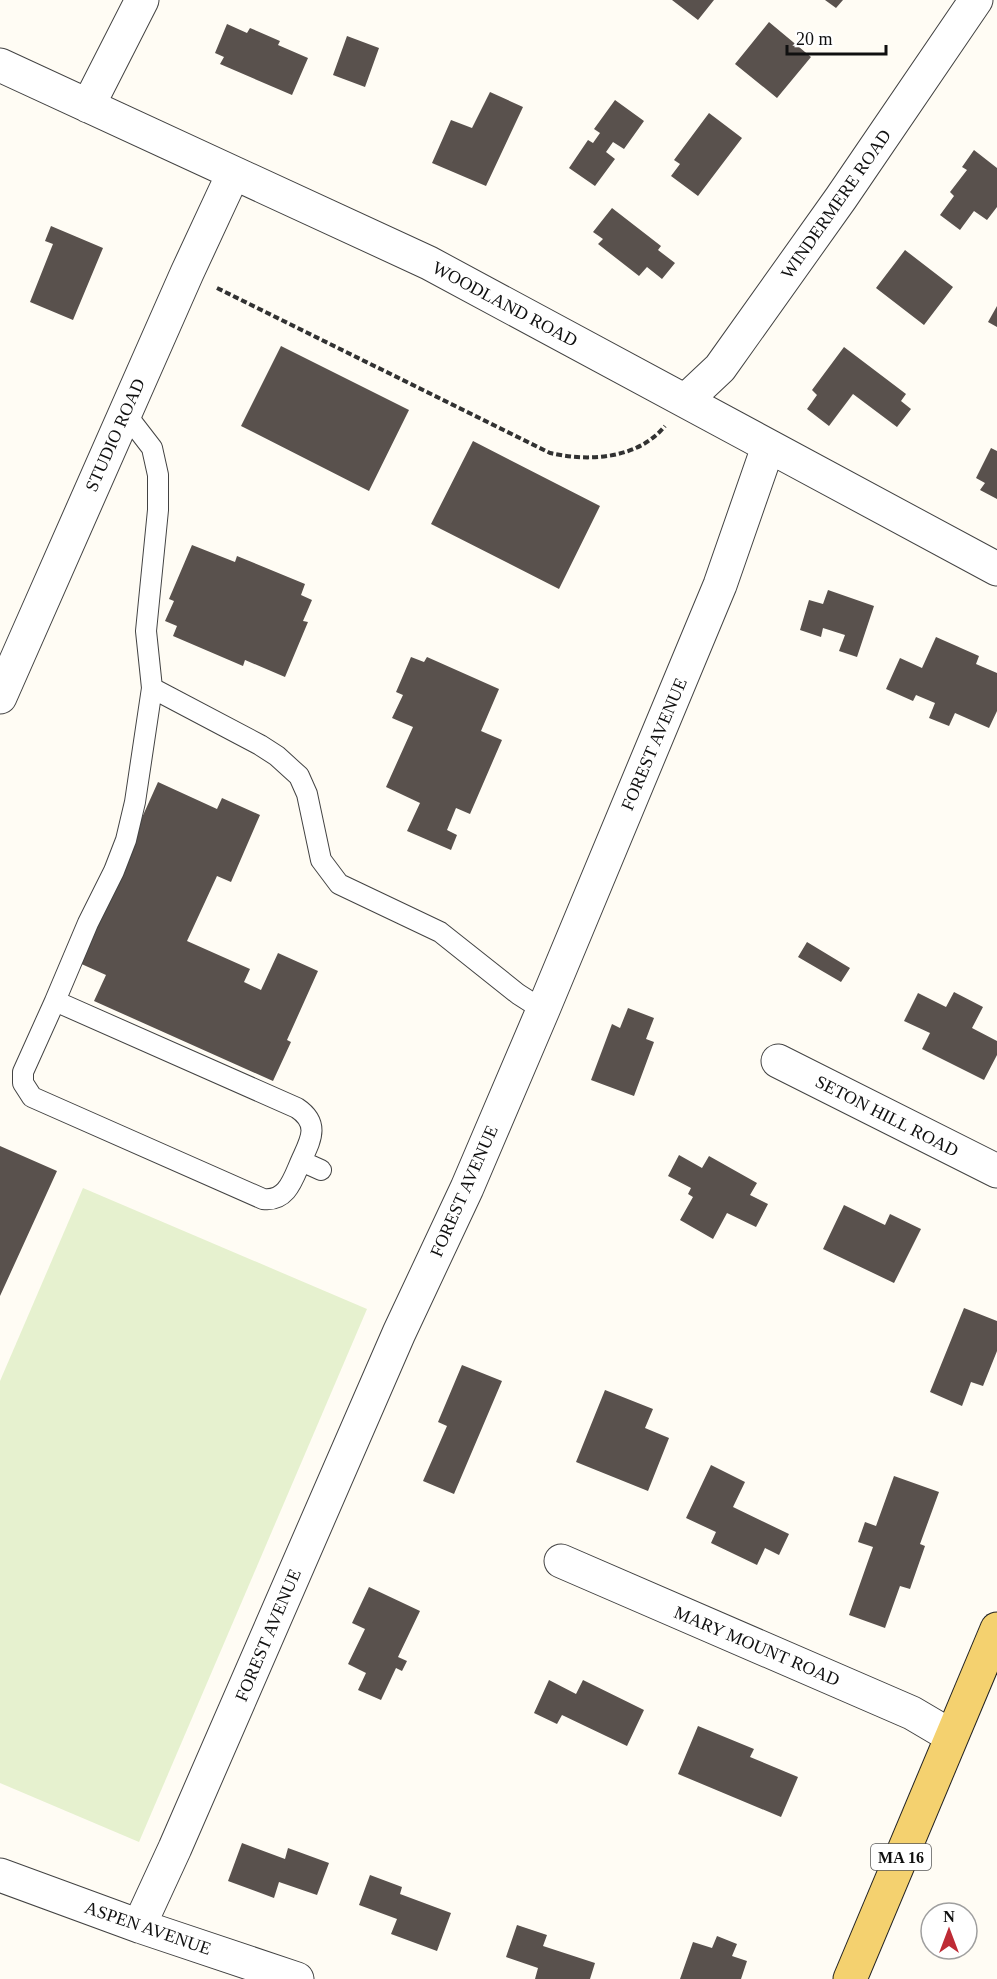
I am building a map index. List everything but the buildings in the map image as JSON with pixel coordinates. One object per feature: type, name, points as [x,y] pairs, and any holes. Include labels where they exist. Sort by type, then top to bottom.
[{"type":"main road","name":"MA 16","points":[[850,1979],[997,1629]]},
{"type":"street","points":[[88,106],[142,0]]},
{"type":"street","name":"WINDERMERE ROAD","points":[[686,400],[720,368],[841,198],[976,0]]},
{"type":"street","name":"WOODLAND ROAD","points":[[0,65],[429,263],[997,569]]},
{"type":"street","name":"STUDIO ROAD","points":[[0,697],[233,174]]},
{"type":"street","name":"FOREST AVENUE","points":[[139,1926],[399,1333],[467,1188],[543,1010],[720,585],[768,447]]},
{"type":"street","name":"SETON HILL ROAD","points":[[777,1061],[997,1171]]},
{"type":"street","name":"MARY MOUNT ROAD","points":[[561,1561],[912,1713],[951,1736]]},
{"type":"street","name":"ASPEN AVENUE","points":[[0,1875],[139,1926],[297,1979]]},
{"type":"lane","points":[[55,1000],[297,1108],[306,1115],[312,1130],[310,1142],[284,1194],[274,1199],[263,1199],[33,1097],[23,1083],[23,1072],[88,923],[114,871],[126,840],[135,802],[152,688],[146,631],[158,510],[158,476],[152,448],[125,413]]},
{"type":"lane","points":[[152,688],[260,745],[277,756],[299,776],[307,794],[321,860],[339,884],[440,932],[518,994],[543,1010]]},
{"type":"lane","points":[[301,1161],[321,1170]]},
{"type":"path","points":[[187,273],[550,453],[587,458],[612,456],[636,448],[659,434],[686,400]]},
{"type":"green space","points":[[83,1188],[367,1309],[139,1842],[0,1783],[0,1381]]}]
